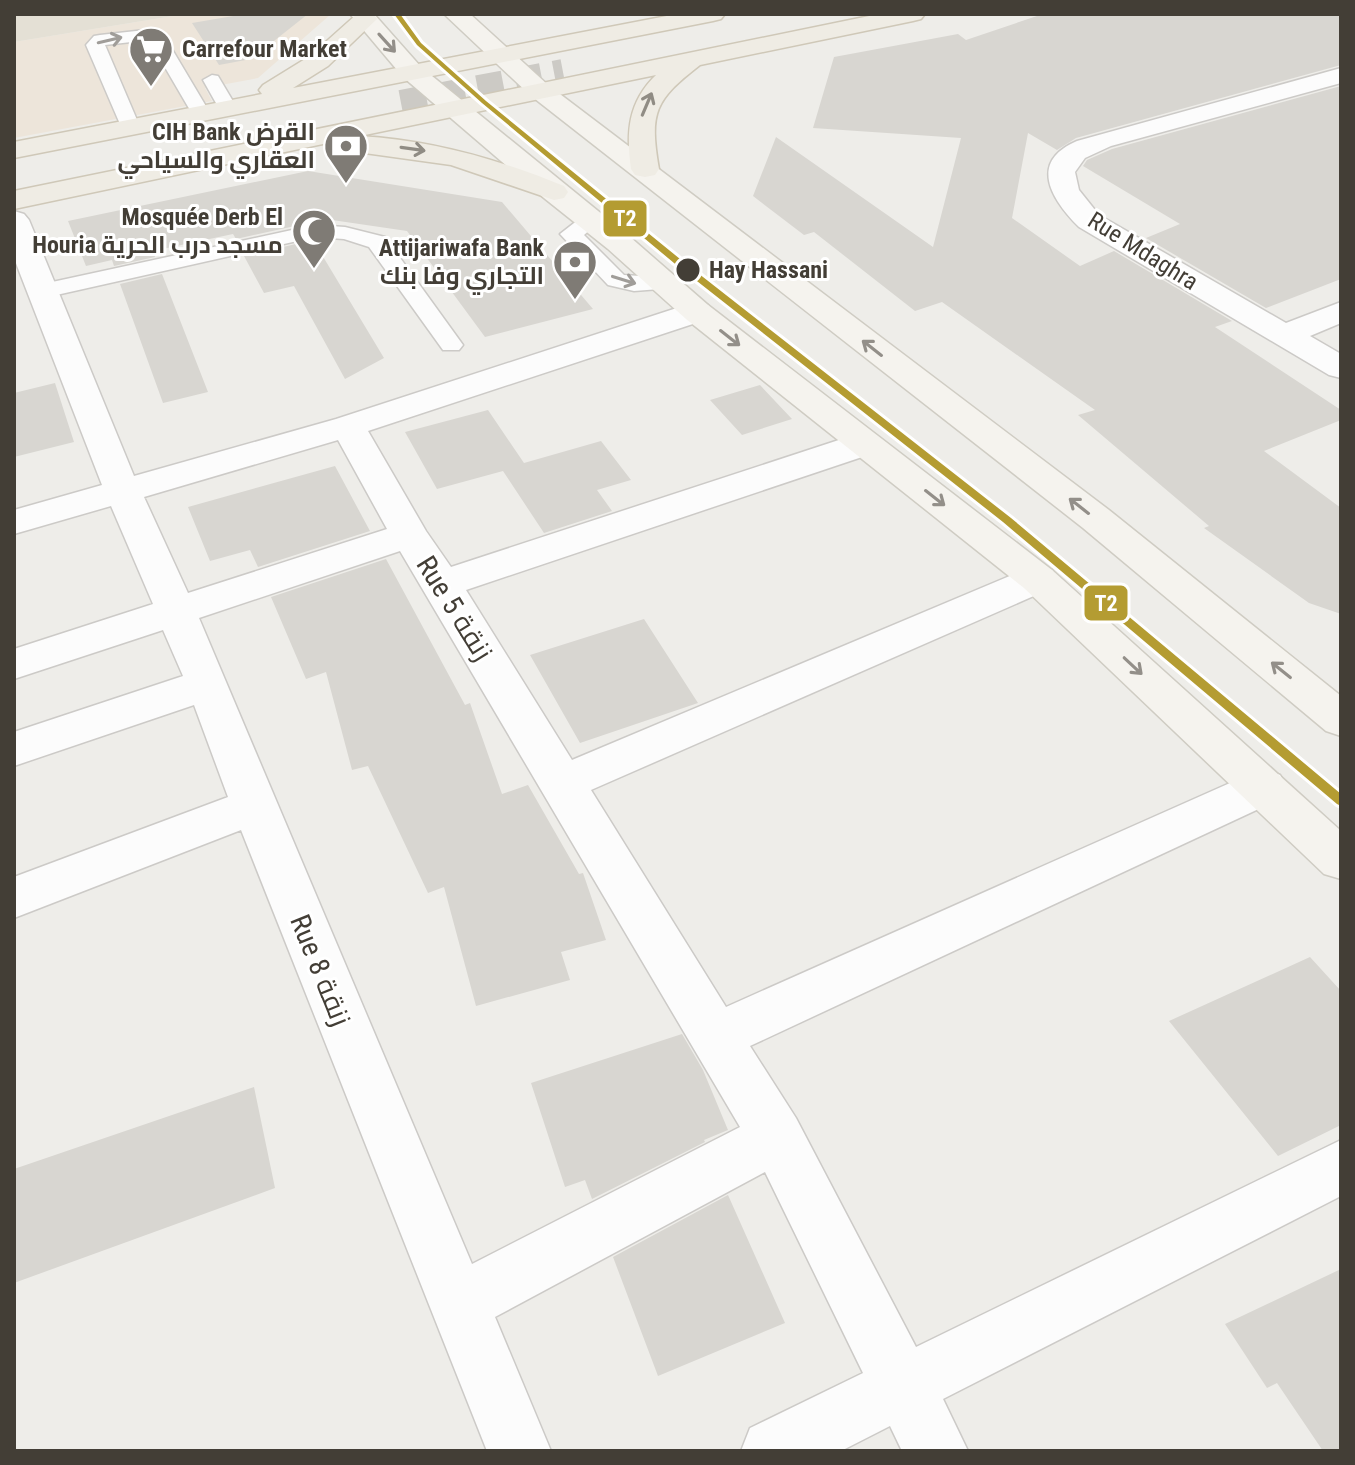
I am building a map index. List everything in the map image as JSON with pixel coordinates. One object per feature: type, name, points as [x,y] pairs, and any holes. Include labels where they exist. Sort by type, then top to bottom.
[{"type":"main road","points":[[456,14],[498,56],[539,90],[1096,519],[1341,720]]},
{"type":"main road","points":[[595,14],[716,18]]},
{"type":"main road","points":[[716,18],[557,66],[845,14]]},
{"type":"main road","points":[[14,200],[913,14]]},
{"type":"main road","points":[[235,106],[304,72],[339,45],[364,16],[412,72],[697,312],[1038,579],[1341,860]]},
{"type":"main road","points":[[14,150],[412,72],[716,18]]},
{"type":"main road","points":[[645,169],[640,125],[648,100],[666,78],[694,60]]},
{"type":"main road","points":[[14,168],[397,98],[14,180]]},
{"type":"main road","points":[[251,150],[337,144],[412,148],[482,163],[554,192]]},
{"type":"street","name":"Rue Mdaghra","points":[[1341,75],[1102,140],[1071,155],[1063,168],[1062,187],[1068,202],[1089,221],[1341,368]]},
{"type":"street","name":"Rue 8 زنقة","points":[[14,220],[28,294],[178,612],[254,806],[519,1451]]},
{"type":"street","points":[[14,522],[348,426],[697,312]]},
{"type":"street","points":[[1284,335],[1341,312]]},
{"type":"street","points":[[348,426],[409,535]]},
{"type":"street","points":[[442,584],[864,444]]},
{"type":"street","name":"Rue 5 زنقة","points":[[14,664],[409,535],[442,584],[776,1137],[936,1451]]},
{"type":"street","points":[[562,783],[1038,579]]},
{"type":"street","points":[[14,749],[208,684]]},
{"type":"street","points":[[717,1036],[1264,787]]},
{"type":"street","points":[[14,898],[254,806]]},
{"type":"street","points":[[457,1304],[776,1137]]},
{"type":"street","points":[[773,1451],[1341,1167]]},
{"type":"lane","points":[[130,127],[95,45],[100,40],[154,34],[201,113]]},
{"type":"lane","points":[[212,80],[235,106]]},
{"type":"lane","points":[[28,294],[315,231],[328,231],[377,242],[451,345]]},
{"type":"shaded area","points":[[14,14],[185,14],[14,42]]},
{"type":"shaded area","points":[[185,14],[330,15],[258,78],[205,88],[212,101],[14,138],[14,42]]},
{"type":"building","points":[[245,14],[308,14],[251,59],[219,65],[192,23]]},
{"type":"building","points":[[1043,14],[1341,14],[1341,65],[1076,138],[1057,150],[1028,133],[1012,218],[1080,266],[1114,251],[1232,321],[1215,327],[1341,410],[1341,420],[1264,451],[1341,508],[1341,614],[1309,603],[1204,528],[1209,526],[1078,415],[1095,410],[942,302],[915,311],[814,232],[804,235],[753,196],[776,137],[933,247],[961,138],[813,128],[834,57],[958,34],[966,40]]},
{"type":"building","points":[[1341,86],[1341,279],[1266,308],[1146,238],[1180,224],[1083,166],[1087,160],[1112,149]]},
{"type":"building","points":[[308,171],[502,202],[593,309],[485,337],[407,231],[298,215],[304,224],[236,239],[233,234],[153,251],[155,257],[114,266],[112,260],[86,266],[68,221]]},
{"type":"building","points":[[313,240],[384,358],[345,379],[294,286],[264,293],[244,256]]},
{"type":"building","points":[[162,274],[208,392],[163,403],[120,284]]},
{"type":"building","points":[[55,383],[74,442],[14,457],[14,393]]},
{"type":"building","points":[[760,385],[792,419],[742,435],[710,400]]},
{"type":"building","points":[[488,410],[524,463],[601,441],[631,480],[597,490],[612,511],[544,533],[503,471],[437,489],[405,432]]},
{"type":"building","points":[[335,466],[370,531],[258,567],[250,550],[210,561],[188,507]]},
{"type":"building","points":[[386,559],[465,705],[470,703],[502,794],[528,785],[579,874],[583,873],[606,940],[561,952],[570,980],[476,1006],[444,887],[428,893],[368,766],[352,770],[326,672],[306,679],[271,597]]},
{"type":"building","points":[[644,619],[698,703],[580,743],[530,655]]},
{"type":"building","points":[[1310,957],[1341,991],[1341,1125],[1278,1156],[1169,1021]]},
{"type":"building","points":[[682,1034],[703,1070],[728,1130],[592,1199],[585,1180],[565,1187],[531,1083]]},
{"type":"building","points":[[254,1087],[275,1188],[14,1283],[14,1169]]},
{"type":"building","points":[[728,1195],[785,1323],[658,1376],[613,1257]]},
{"type":"building","points":[[1341,1269],[1341,1451],[1323,1451],[1277,1383],[1267,1388],[1225,1324]]},
{"type":"tunnel","points":[[401,103],[563,72]]},
{"type":"transit line","name":"T2","points":[[397,14],[419,44],[484,102],[677,261],[1007,520],[1341,801]]},
{"type":"place","name":"Carrefour Market","points":[[151,88]]},
{"type":"place","name":"CIH Bank القرض العقاري والسياحي","points":[[346,185]]},
{"type":"place","name":"Mosquée Derb El Houria مسجد درب الحرية","points":[[314,270]]},
{"type":"place","name":"Hay Hassani","points":[[688,270]]},
{"type":"place","name":"Attijariwafa Bank التجاري وفا بنك","points":[[575,301]]}]
